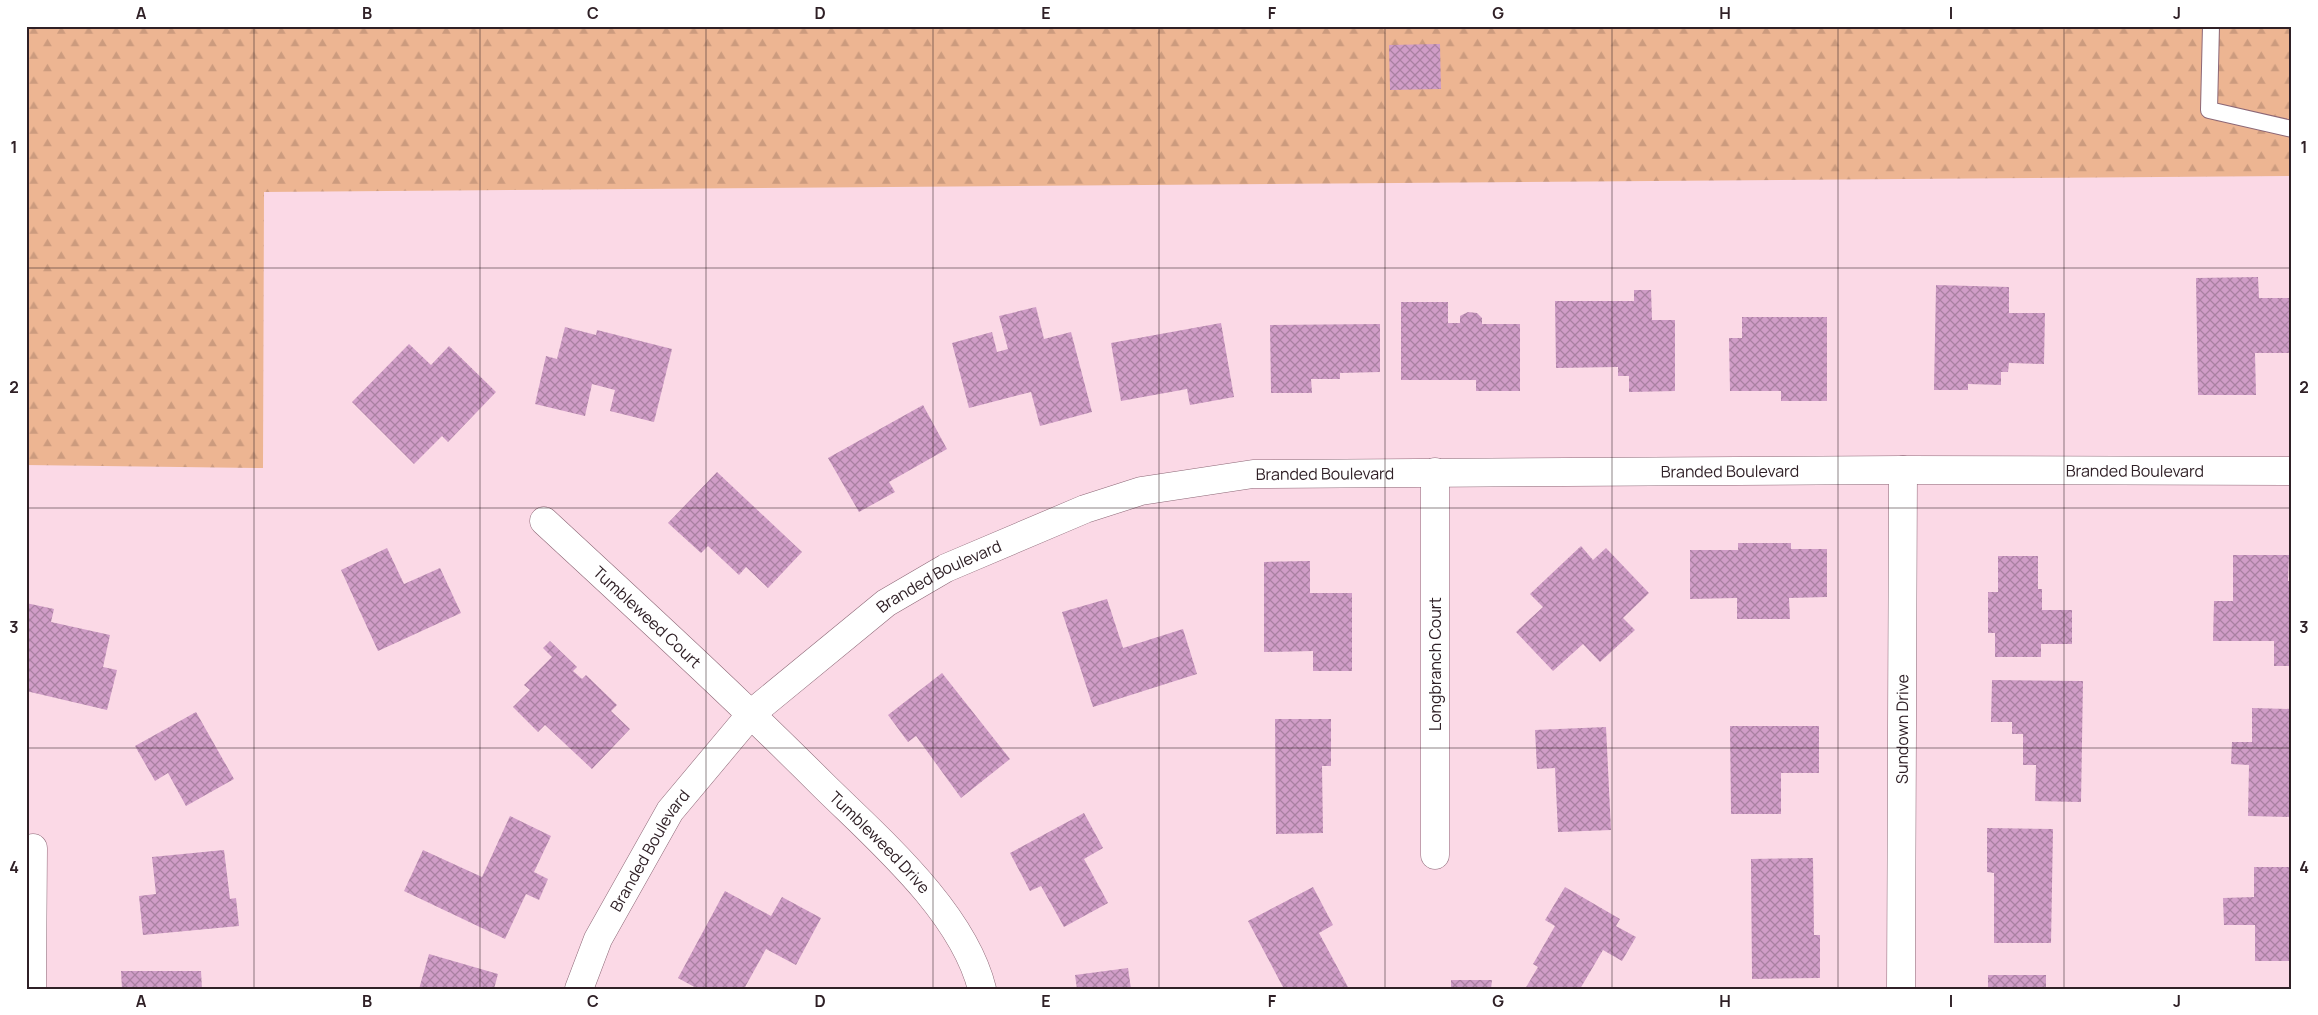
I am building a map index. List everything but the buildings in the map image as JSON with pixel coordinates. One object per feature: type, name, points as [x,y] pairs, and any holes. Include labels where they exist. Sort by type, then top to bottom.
[{"type":"street","name":"Branded Boulevard","points":[[578,989],[598,939],[670,812],[752,713],[886,603],[946,568],[1085,509],[1141,492],[1253,474],[1903,470],[2292,471]]},
{"type":"street","name":"Sundown Drive","points":[[1901,989],[1903,470]]},
{"type":"street","name":"Longbranch Court","points":[[1435,472],[1436,855]]},
{"type":"street","name":"Tumbleweed Court","points":[[544,521],[752,713]]},
{"type":"street","name":"Tumbleweed Drive","points":[[752,713],[908,869],[952,924],[978,972],[982,989]]},
{"type":"street","points":[[32,989],[33,848]]},
{"type":"lane","points":[[2211,26],[2209,110],[2292,130]]},
{"type":"green space","points":[[26,26],[2292,26],[2292,176],[264,192],[263,468],[26,465]]}]
